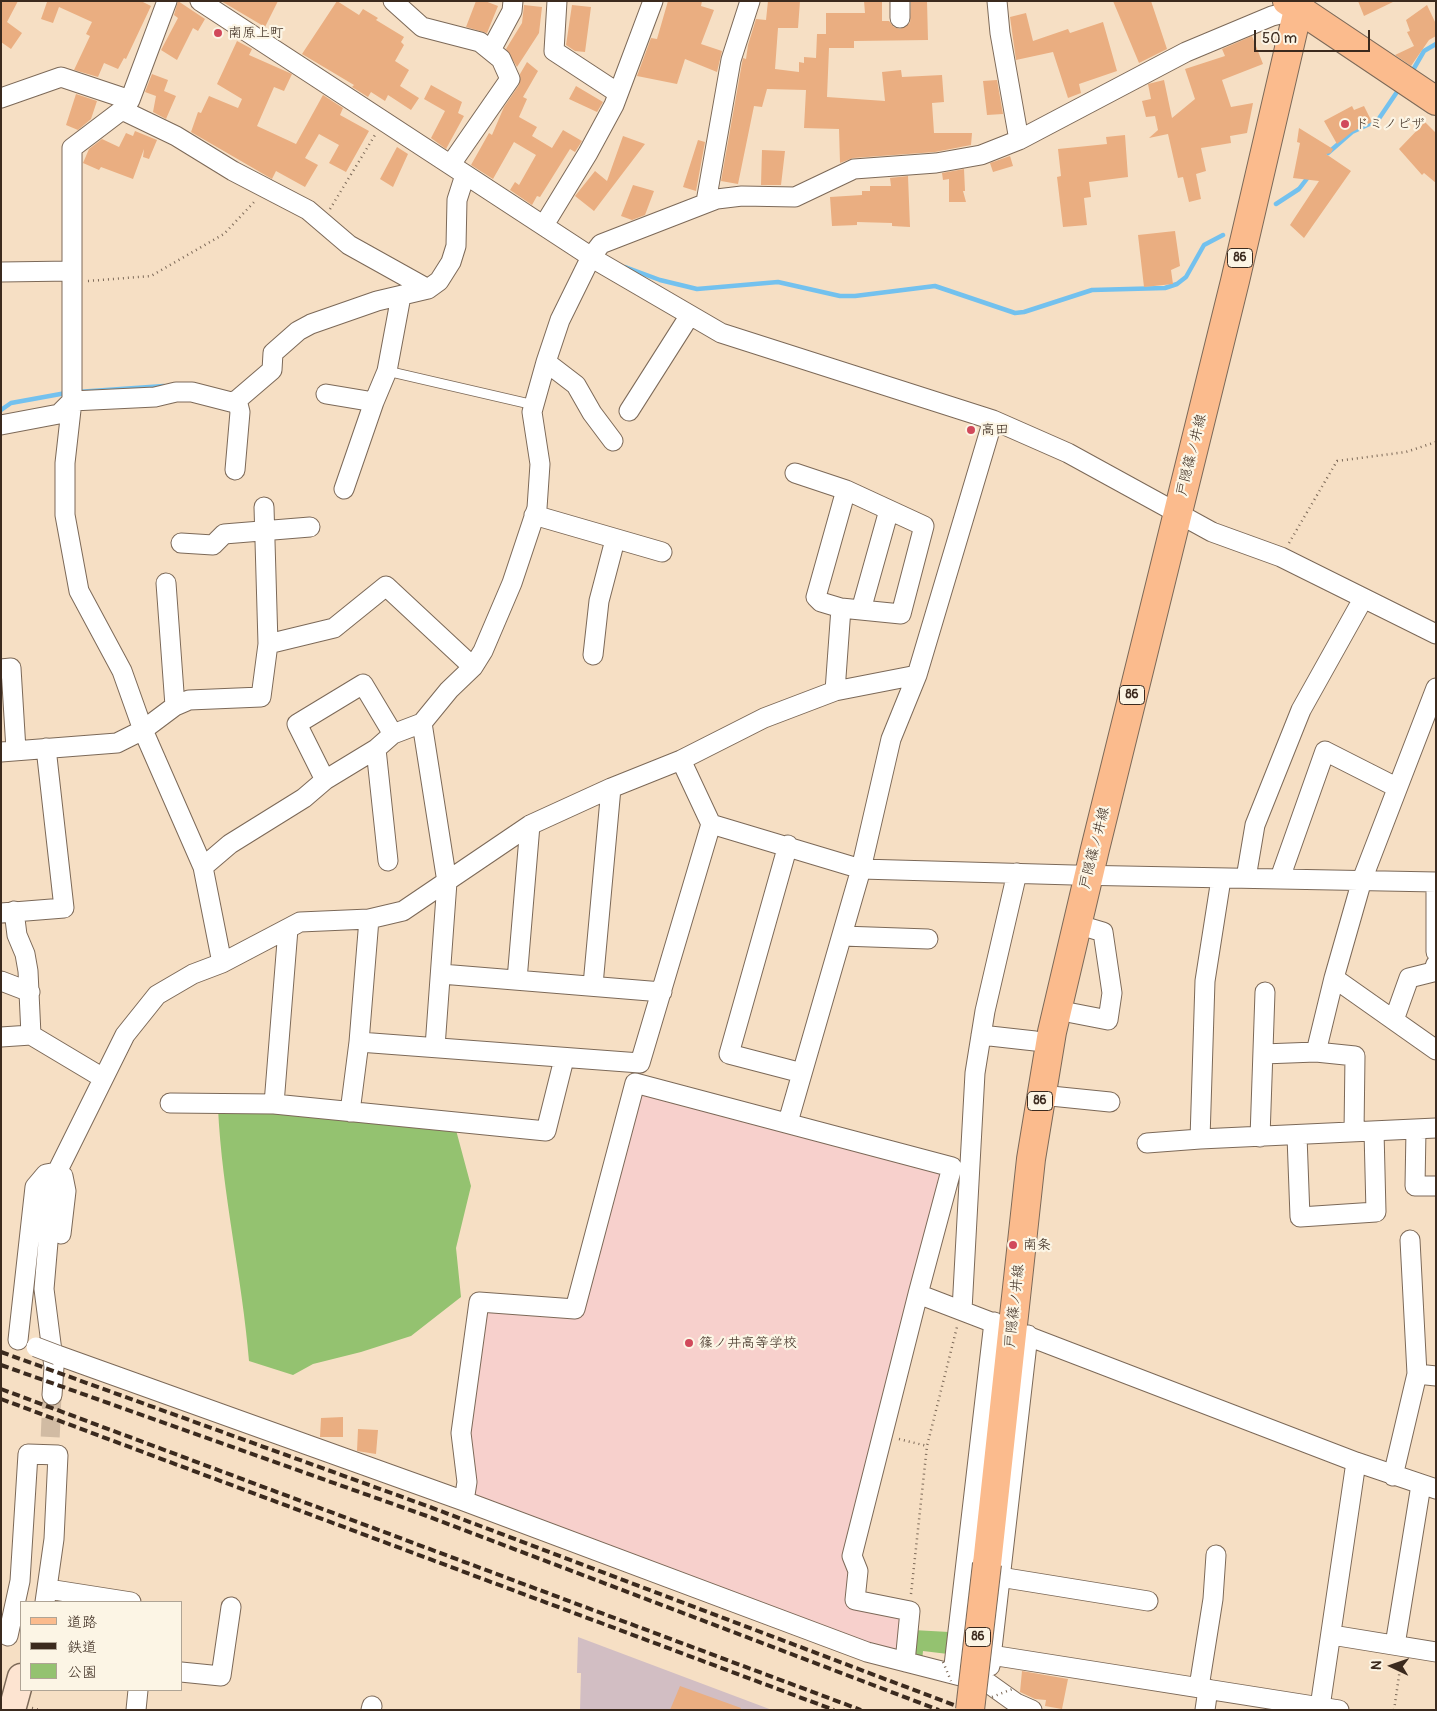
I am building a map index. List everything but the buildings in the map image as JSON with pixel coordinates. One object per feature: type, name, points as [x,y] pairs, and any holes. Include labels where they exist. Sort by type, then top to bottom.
[{"type":"main road","points":[[1296,4],[1337,37],[1436,101]]},
{"type":"main road","name":"戸隠篠ノ井線","points":[[983,1697],[1011,1329],[1041,1095],[1076,924],[1177,514],[1296,4]]},
{"type":"street","points":[[167,1],[126,105],[72,148],[72,394],[66,463],[65,515],[79,590],[122,670],[143,730],[203,867],[222,962]]},
{"type":"street","points":[[200,1],[592,257],[721,333],[993,420],[1068,454],[1212,532],[1281,557],[1436,634]]},
{"type":"street","points":[[72,394],[155,397],[176,392],[192,392],[231,402],[238,400],[272,370],[273,353],[298,331],[377,301],[428,289],[439,281],[451,262],[456,246],[458,169],[510,79],[500,59],[480,42],[422,27],[393,1]]},
{"type":"street","points":[[491,50],[512,11],[513,1]]},
{"type":"street","points":[[557,1],[554,51],[618,93]]},
{"type":"street","points":[[544,225],[588,153],[618,93],[653,1]]},
{"type":"street","points":[[706,202],[731,60],[750,1]]},
{"type":"street","points":[[997,1],[1000,32],[1020,140]]},
{"type":"street","points":[[203,867],[230,844],[304,798],[325,780],[376,750],[393,734],[422,723],[484,651],[508,591],[534,515],[540,464],[532,412],[546,362],[560,320],[592,257],[601,244],[706,202],[742,196],[796,197],[854,169],[945,161],[981,155],[1020,140],[1186,52],[1296,4]]},
{"type":"street","points":[[1,98],[61,77],[126,105],[266,188],[308,210],[349,245],[428,289]]},
{"type":"street","points":[[1,272],[72,277]]},
{"type":"street","points":[[344,490],[374,402],[387,371],[401,296]]},
{"type":"street","points":[[629,411],[690,315]]},
{"type":"street","points":[[546,362],[576,386],[592,414],[613,441]]},
{"type":"street","points":[[1,425],[59,414],[72,394]]},
{"type":"street","points":[[326,394],[374,402]]},
{"type":"street","points":[[235,470],[240,412],[238,400]]},
{"type":"street","points":[[788,1122],[861,869],[891,739],[917,674],[993,420]]},
{"type":"street","points":[[795,473],[846,490],[924,526],[901,614]]},
{"type":"street","points":[[846,490],[816,597],[821,602],[841,608],[934,619]]},
{"type":"street","points":[[1,669],[11,668],[9,751],[117,743],[143,730],[175,706],[189,700],[261,697],[268,644],[264,507]]},
{"type":"street","points":[[861,610],[889,510]]},
{"type":"street","points":[[534,515],[662,552]]},
{"type":"street","points":[[181,543],[213,545],[224,534],[310,527]]},
{"type":"street","points":[[593,655],[599,602],[616,540]]},
{"type":"street","points":[[166,583],[175,706]]},
{"type":"street","points":[[268,644],[334,628],[386,586],[473,666]]},
{"type":"street","points":[[1246,878],[1255,825],[1301,710],[1363,599]]},
{"type":"street","points":[[835,691],[841,608]]},
{"type":"street","points":[[52,1395],[54,1367],[44,1289],[52,1195],[57,1172],[125,1035],[156,995],[193,974],[222,962],[300,922],[369,919],[403,911],[530,825],[610,788],[681,760],[764,718],[835,691],[917,674]]},
{"type":"street","points":[[325,780],[297,724],[363,684],[393,734]]},
{"type":"street","points":[[1316,1052],[1334,978],[1362,880],[1436,688]]},
{"type":"street","points":[[422,723],[447,882],[436,1047]]},
{"type":"street","points":[[31,1036],[30,992],[25,954],[8,912],[64,908],[46,748]]},
{"type":"street","points":[[376,750],[388,862]]},
{"type":"street","points":[[1280,878],[1325,751],[1396,788]]},
{"type":"street","points":[[359,1042],[436,1047],[564,1060],[640,1064],[711,824],[681,760]]},
{"type":"street","points":[[593,985],[610,788]]},
{"type":"street","points":[[711,824],[788,845],[861,869],[1088,876],[1436,882]]},
{"type":"street","points":[[517,980],[530,825]]},
{"type":"street","points":[[788,845],[728,1054],[802,1073]]},
{"type":"street","points":[[905,1662],[910,1610],[855,1600],[858,1571],[852,1556],[918,1294],[960,1168],[981,1035],[1017,873]]},
{"type":"street","points":[[1200,1139],[1205,981],[1221,879]]},
{"type":"street","points":[[1436,890],[1436,952]]},
{"type":"street","points":[[350,1112],[359,1042],[369,919]]},
{"type":"street","points":[[1072,1012],[1108,1020],[1112,993],[1103,932],[1076,924]]},
{"type":"street","points":[[274,1104],[288,929]]},
{"type":"street","points":[[842,936],[928,939]]},
{"type":"street","points":[[1394,1020],[1409,978],[1432,972],[1436,964]]},
{"type":"street","points":[[441,974],[662,992]]},
{"type":"street","points":[[1334,978],[1436,1050]]},
{"type":"street","points":[[1,982],[30,992]]},
{"type":"street","points":[[1260,1137],[1265,992]]},
{"type":"street","points":[[981,1035],[1035,1041]]},
{"type":"street","points":[[1,1037],[31,1036],[104,1078]]},
{"type":"street","points":[[1263,1054],[1316,1052],[1355,1056],[1354,1132]]},
{"type":"street","points":[[170,1103],[274,1104],[546,1132],[564,1060]]},
{"type":"street","points":[[464,1502],[467,1482],[461,1433],[479,1302],[575,1309],[635,1083],[960,1168]]},
{"type":"street","points":[[1041,1095],[1110,1102]]},
{"type":"street","points":[[1147,1143],[1436,1128]]},
{"type":"street","points":[[1416,1130],[1415,1186],[1436,1186]]},
{"type":"street","points":[[1297,1136],[1300,1216],[1376,1212],[1374,1131]]},
{"type":"street","points":[[960,1168],[962,1310]]},
{"type":"street","points":[[60,1356],[55,1298],[66,1191],[63,1176],[57,1172],[46,1174],[35,1187],[10,1337],[60,1356],[464,1502],[867,1652],[952,1674],[983,1697],[1016,1703],[1032,1710]]},
{"type":"street","points":[[1393,1476],[1427,1375],[1410,1240]]},
{"type":"street","points":[[918,1294],[1393,1476],[1428,1486],[1399,1646]]},
{"type":"street","points":[[952,1674],[1011,1329]]},
{"type":"street","points":[[10,1636],[20,1581],[28,1454],[58,1455],[54,1539],[46,1596],[117,1601]]},
{"type":"street","points":[[991,1655],[1330,1708],[1332,1635],[1356,1462]]},
{"type":"street","points":[[34,1601],[42,1556],[49,1465]]},
{"type":"street","points":[[1205,1710],[1204,1688],[1216,1555]]},
{"type":"street","points":[[983,1697],[991,1655],[993,1570],[1148,1601]]},
{"type":"street","points":[[182,1672],[221,1676],[231,1606]]},
{"type":"street","points":[[1332,1635],[1436,1652]]},
{"type":"street","points":[[12,1710],[20,1681]]},
{"type":"street","points":[[136,1710],[138,1691]]},
{"type":"lane","points":[[387,371],[534,405]]},
{"type":"path","points":[[322,222],[384,120]]},
{"type":"path","points":[[72,277],[151,276],[224,234],[266,188]]},
{"type":"path","points":[[1281,557],[1337,461],[1406,452],[1436,442]]},
{"type":"path","points":[[910,1610],[927,1446],[962,1310]]},
{"type":"path","points":[[883,1434],[927,1446]]},
{"type":"path","points":[[1394,1710],[1399,1646]]},
{"type":"path","points":[[983,1697],[1014,1688]]},
{"type":"shaded area","name":"篠ノ井高等学校","points":[[642,1088],[938,1171],[944,1177],[849,1604],[898,1611],[904,1629],[896,1651],[887,1652],[476,1496],[472,1491],[465,1435],[483,1308],[579,1316]]},
{"type":"shaded area","points":[[578,1637],[772,1710],[580,1710],[581,1673],[577,1673]]},
{"type":"green space","points":[[218,1108],[456,1130],[471,1186],[456,1248],[461,1297],[411,1336],[361,1352],[313,1364],[293,1375],[249,1361],[220,1140]]},
{"type":"green space","points":[[913,1630],[949,1632],[948,1654],[923,1651],[922,1661],[915,1660]]},
{"type":"waterway","points":[[1413,70],[1424,51],[1436,44]]},
{"type":"waterway","points":[[1328,153],[1352,132],[1378,120],[1399,89]]},
{"type":"waterway","points":[[1276,204],[1299,189],[1309,176]]},
{"type":"waterway","points":[[625,267],[660,280],[697,289],[778,282],[840,296],[855,296],[935,286],[1015,313],[1024,312],[1092,290],[1165,288],[1177,284],[1186,277],[1204,245],[1223,235]]},
{"type":"waterway","points":[[77,392],[164,386]]},
{"type":"waterway","points":[[1,410],[11,403],[66,393]]},
{"type":"tunnel","points":[[49,1465],[52,1395]]},
{"type":"railway","points":[[1,1352],[430,1507],[967,1710]]},
{"type":"railway","points":[[1,1365],[427,1516],[939,1710]]},
{"type":"railway","points":[[1,1389],[861,1710]]},
{"type":"railway","points":[[1,1399],[834,1710]]},
{"type":"place","name":"南原上町","points":[[218,33]]},
{"type":"place","name":"ドミノピザ","points":[[1345,124]]},
{"type":"place","name":"高田","points":[[971,430]]},
{"type":"place","name":"南条","points":[[1013,1245]]},
{"type":"place","name":"篠ノ井高等学校","points":[[689,1343]]}]
